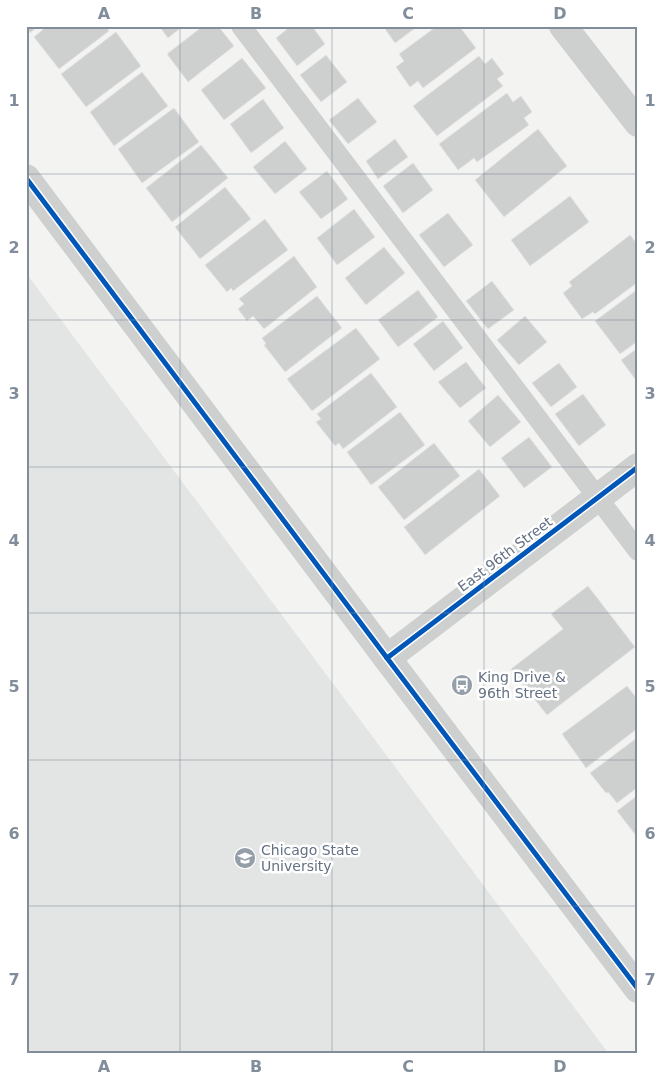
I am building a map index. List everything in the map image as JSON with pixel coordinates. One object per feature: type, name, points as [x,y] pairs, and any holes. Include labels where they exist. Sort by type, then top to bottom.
[{"type":"street","points":[[564,26],[638,124]]},
{"type":"street","points":[[26,178],[638,989]]},
{"type":"street","name":"East 96th Street","points":[[387,658],[638,467]]},
{"type":"lane","points":[[240,26],[638,551]]},
{"type":"shaded area","name":"Chicago State University","points":[[26,273],[317,662],[609,1054],[26,1054]]},
{"type":"building","points":[[26,26],[38,26],[30,33]]},
{"type":"building","points":[[47,26],[106,26],[109,31],[59,69],[34,37]]},
{"type":"building","points":[[159,26],[183,26],[168,38]]},
{"type":"building","points":[[203,26],[218,26],[234,46],[188,82],[167,54]]},
{"type":"building","points":[[291,26],[312,26],[325,44],[297,66],[276,38]]},
{"type":"building","points":[[383,26],[418,26],[395,43]]},
{"type":"building","points":[[437,26],[459,26],[476,48],[423,88],[418,81],[410,87],[396,67],[404,61],[399,54]]},
{"type":"building","points":[[116,32],[141,66],[86,107],[61,74]]},
{"type":"building","points":[[326,55],[347,82],[321,102],[300,75]]},
{"type":"building","points":[[479,56],[485,64],[492,58],[504,74],[497,79],[503,86],[437,136],[413,106]]},
{"type":"building","points":[[242,58],[266,88],[224,120],[201,90]]},
{"type":"building","points":[[142,72],[168,106],[114,146],[90,112]]},
{"type":"building","points":[[507,93],[513,102],[521,96],[532,112],[524,118],[529,125],[477,162],[474,158],[458,170],[439,144]]},
{"type":"building","points":[[358,98],[377,122],[348,144],[329,120]]},
{"type":"building","points":[[263,99],[284,128],[251,153],[230,124]]},
{"type":"building","points":[[174,108],[199,142],[142,183],[118,149]]},
{"type":"building","points":[[538,129],[567,166],[504,217],[475,180]]},
{"type":"building","points":[[395,139],[408,157],[378,179],[366,161]]},
{"type":"building","points":[[285,141],[307,169],[275,194],[253,167]]},
{"type":"building","points":[[201,145],[228,178],[172,222],[146,188]]},
{"type":"building","points":[[413,163],[433,190],[403,213],[383,186]]},
{"type":"building","points":[[327,171],[348,199],[321,219],[299,192]]},
{"type":"building","points":[[225,187],[251,219],[200,259],[175,227]]},
{"type":"building","points":[[570,196],[589,222],[530,266],[511,240]]},
{"type":"building","points":[[354,209],[375,237],[337,265],[317,238]]},
{"type":"building","points":[[448,213],[473,245],[444,267],[419,235]]},
{"type":"building","points":[[265,219],[288,250],[233,291],[231,288],[227,292],[205,265]]},
{"type":"building","points":[[630,235],[638,245],[638,282],[595,314],[593,312],[582,319],[563,293],[572,286],[569,282]]},
{"type":"building","points":[[384,247],[405,273],[366,305],[345,278]]},
{"type":"building","points":[[294,256],[317,287],[264,329],[253,316],[247,321],[238,309],[244,304],[239,299]]},
{"type":"building","points":[[492,281],[514,310],[488,329],[466,301]]},
{"type":"building","points":[[638,289],[638,341],[620,354],[595,321]]},
{"type":"building","points":[[418,290],[438,317],[398,347],[378,320]]},
{"type":"building","points":[[317,296],[342,328],[285,372],[264,345],[266,344],[262,338]]},
{"type":"building","points":[[525,316],[547,342],[519,365],[497,340]]},
{"type":"building","points":[[443,321],[463,348],[434,371],[413,344]]},
{"type":"building","points":[[356,328],[380,359],[312,411],[287,379]]},
{"type":"building","points":[[638,348],[638,383],[621,360]]},
{"type":"building","points":[[466,362],[486,388],[460,408],[438,382]]},
{"type":"building","points":[[559,363],[577,387],[551,407],[532,383]]},
{"type":"building","points":[[371,373],[397,407],[343,449],[339,443],[335,446],[316,422],[321,419],[317,414]]},
{"type":"building","points":[[583,394],[606,425],[579,446],[555,414]]},
{"type":"building","points":[[498,395],[521,422],[490,447],[468,421]]},
{"type":"building","points":[[400,412],[425,445],[371,485],[347,452]]},
{"type":"building","points":[[529,437],[552,467],[524,488],[501,458]]},
{"type":"building","points":[[434,443],[460,476],[404,520],[378,487]]},
{"type":"building","points":[[479,469],[500,496],[425,555],[404,527]]},
{"type":"building","points":[[588,586],[635,647],[547,715],[511,669],[563,629],[551,614]]},
{"type":"building","points":[[627,686],[638,700],[638,728],[586,768],[562,734]]},
{"type":"building","points":[[638,737],[638,787],[617,803],[590,773]]},
{"type":"building","points":[[638,795],[638,838],[617,811]]},
{"type":"cycle path","points":[[26,178],[638,989]]},
{"type":"cycle path","points":[[387,658],[638,467]]},
{"type":"place","name":"King Drive & 96th Street","points":[[462,685]]},
{"type":"place","name":"Chicago State University","points":[[245,858]]}]
